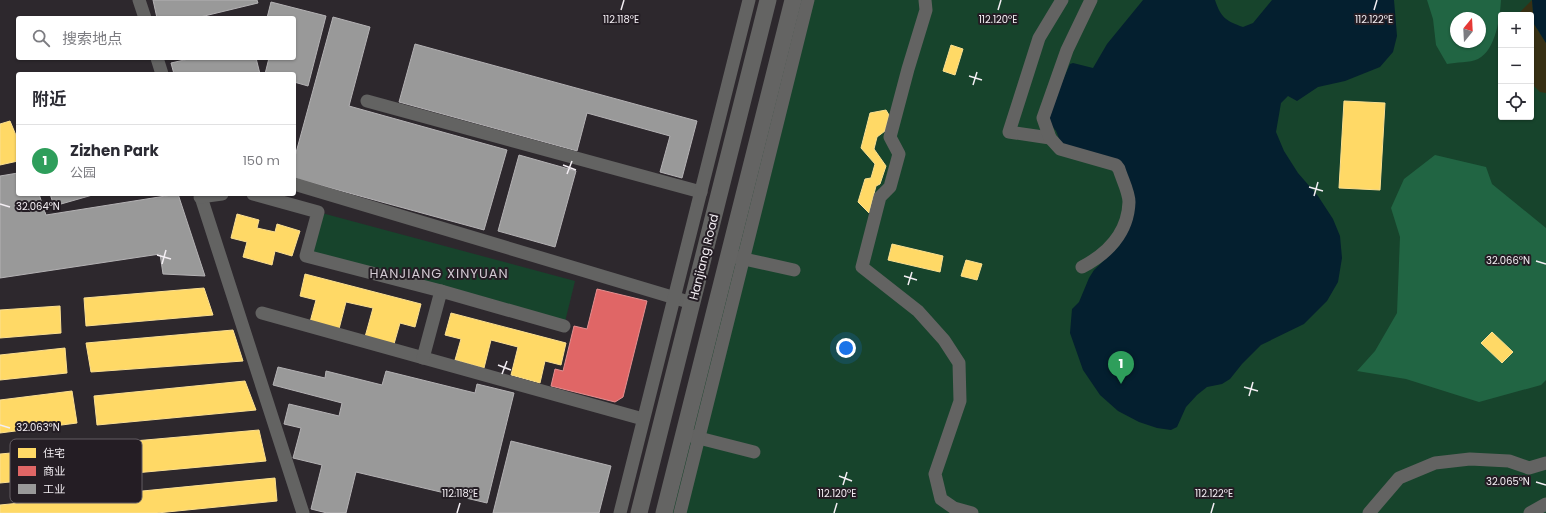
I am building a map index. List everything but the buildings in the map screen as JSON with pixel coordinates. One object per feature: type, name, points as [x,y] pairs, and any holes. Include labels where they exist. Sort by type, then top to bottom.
[{"type":"main road","name":"Hanjiang Road","points":[[639,513],[768,0]]},
{"type":"main road","name":"Hanjiang Road","points":[[664,513],[691,436],[736,257],[793,0]]},
{"type":"street","points":[[139,0],[144,16]]},
{"type":"street","points":[[620,513],[749,0]]},
{"type":"street","points":[[794,270],[736,257],[808,0]]},
{"type":"street","points":[[925,0],[926,10],[890,137],[899,154],[890,187],[880,197],[862,267],[918,311],[944,340],[959,363],[960,401],[935,474],[941,499],[954,508],[972,513]]},
{"type":"street","points":[[1050,138],[1009,132],[1039,38],[1062,0]]},
{"type":"street","points":[[1082,267],[1097,259],[1112,246],[1125,226],[1129,201],[1116,165],[1064,150],[1050,138],[1043,118],[1067,50],[1091,0]]},
{"type":"street","points":[[158,60],[161,72]]},
{"type":"street","points":[[367,101],[701,192]]},
{"type":"street","points":[[296,185],[692,303]]},
{"type":"street","points":[[200,196],[303,513]]},
{"type":"street","points":[[260,196],[318,212],[306,256],[441,291],[564,326]]},
{"type":"street","points":[[423,358],[441,291]]},
{"type":"street","points":[[262,313],[643,419]]},
{"type":"street","points":[[680,513],[691,436],[754,452]]},
{"type":"street","points":[[1369,513],[1399,478],[1435,462],[1478,460],[1509,461],[1529,468],[1546,463]]},
{"type":"street","points":[[1530,513],[1546,504]]},
{"type":"green space","points":[[793,0],[1546,0],[1546,513],[665,513]]},
{"type":"green space","points":[[1427,0],[1501,0],[1496,32],[1493,41],[1484,55],[1478,59],[1467,62],[1447,64],[1436,45],[1433,19]]},
{"type":"green space","points":[[1435,155],[1486,167],[1492,184],[1546,228],[1546,380],[1541,385],[1479,402],[1406,379],[1357,371],[1375,351],[1397,313],[1400,237],[1391,208],[1404,179]]},
{"type":"green space","points":[[318,212],[575,281],[564,326],[306,256]]},
{"type":"sand","points":[[1532,0],[1533,12],[1520,12]]},
{"type":"sand","points":[[1534,24],[1546,43],[1546,93],[1540,92],[1534,86]]},
{"type":"water","points":[[1143,0],[1215,0],[1222,15],[1228,21],[1243,27],[1253,23],[1272,0],[1394,0],[1397,36],[1393,52],[1380,67],[1345,81],[1318,87],[1297,101],[1288,96],[1281,103],[1276,132],[1284,151],[1298,173],[1318,196],[1333,219],[1340,236],[1342,258],[1338,282],[1327,301],[1304,324],[1261,345],[1242,364],[1230,379],[1222,384],[1207,387],[1197,395],[1186,407],[1177,427],[1171,430],[1157,428],[1139,422],[1118,411],[1100,395],[1083,370],[1070,333],[1072,309],[1079,302],[1094,270],[1119,246],[1130,224],[1123,167],[1062,146],[1056,131],[1048,121],[1049,111],[1070,64],[1073,63],[1093,68],[1107,44]]},
{"type":"water","points":[[1532,0],[1546,0],[1546,43],[1534,24]]},
{"type":"place","name":"Zizhen Park","points":[[1121,384]]},
{"type":"district","name":"HANJIANG XINYUAN","points":[[439,273]]}]
